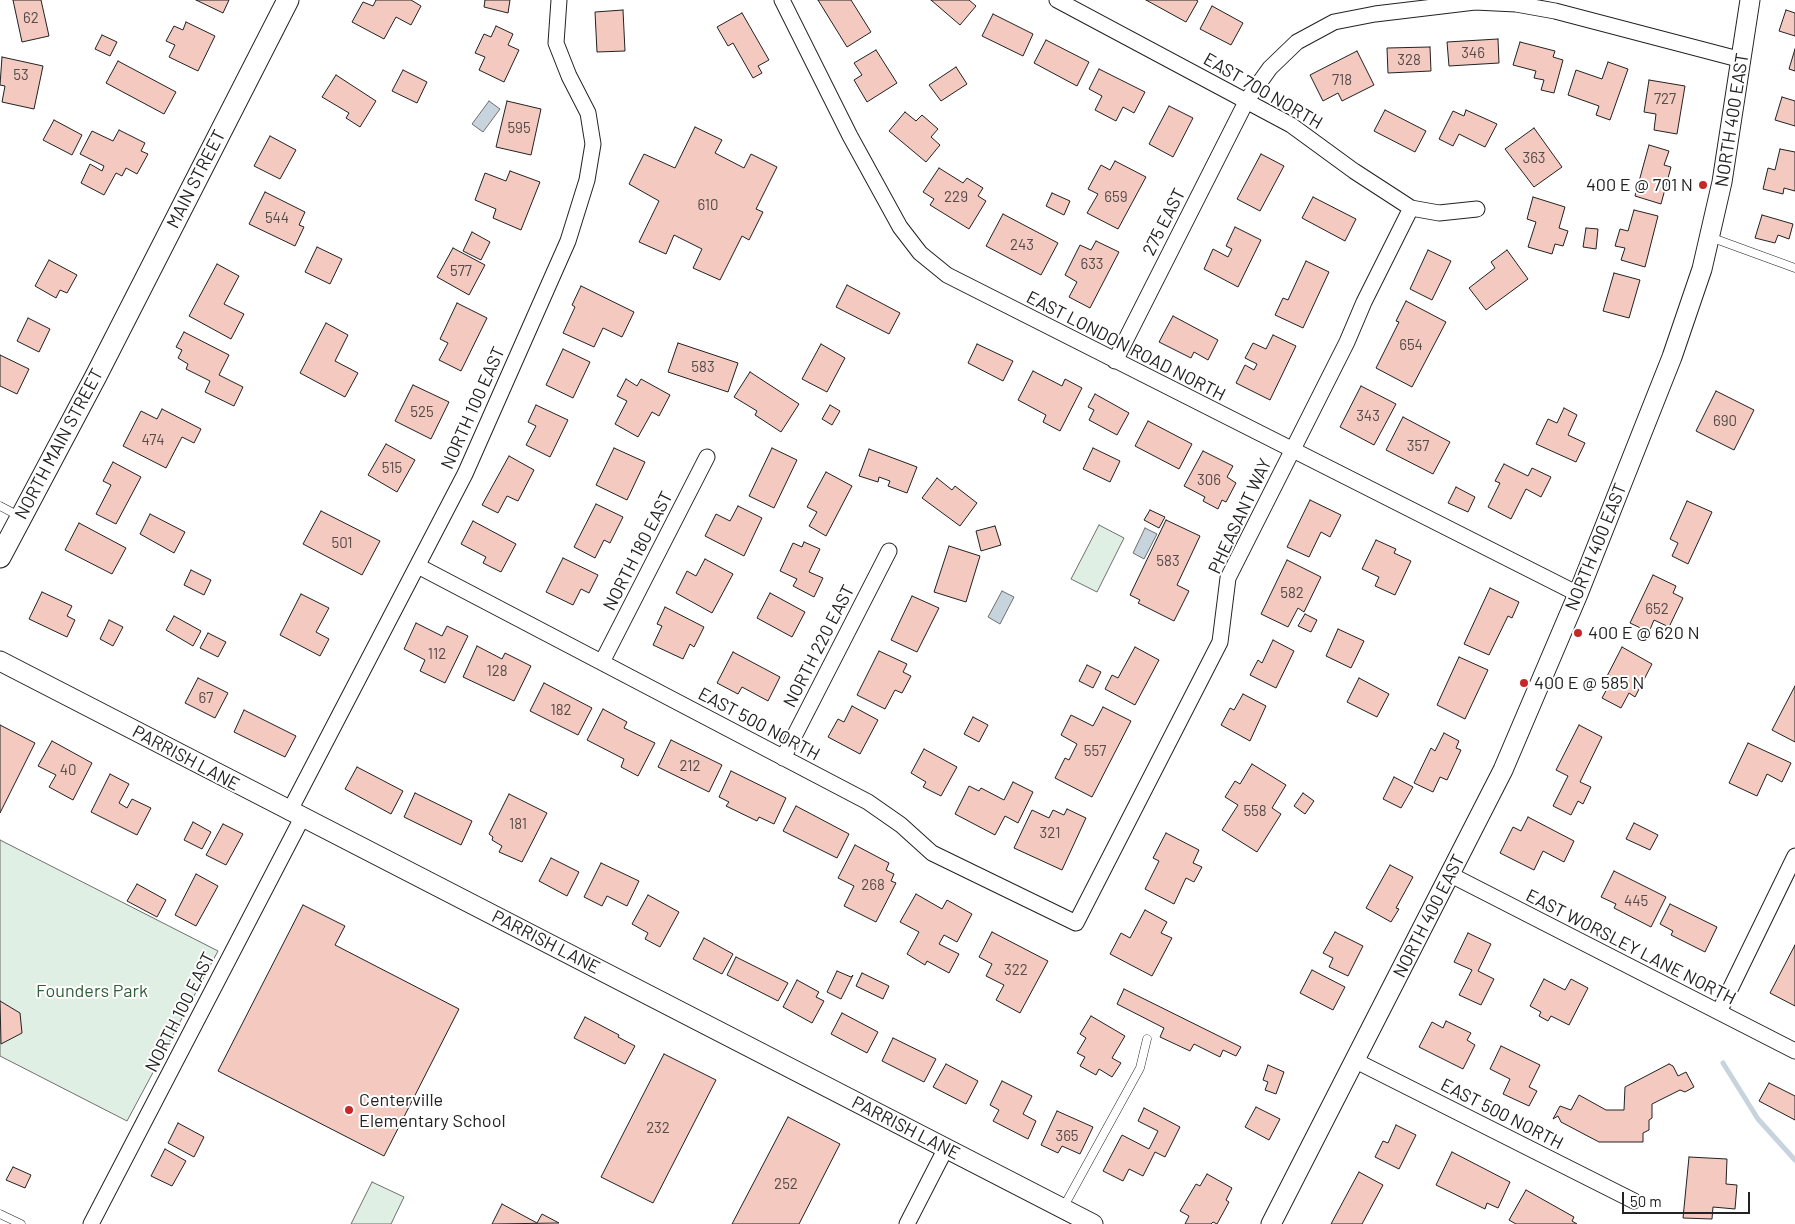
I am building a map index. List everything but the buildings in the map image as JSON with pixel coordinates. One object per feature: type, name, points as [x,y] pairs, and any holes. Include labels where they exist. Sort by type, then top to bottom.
[{"type":"main road","name":"MAIN STREET","points":[[104,359],[288,0]]},
{"type":"main road","name":"NORTH MAIN STREET","points":[[0,557],[104,359]]},
{"type":"street","name":"NORTH 100 EAST","points":[[90,1224],[465,474],[564,250],[587,180],[593,144],[588,113],[569,76],[556,43],[559,0]]},
{"type":"street","name":"EAST LONDON ROAD NORTH","points":[[782,0],[855,144],[900,227],[920,253],[947,275],[1578,594]]},
{"type":"street","name":"EAST 700 NORTH","points":[[1057,0],[1291,125],[1354,171],[1411,208],[1439,213],[1477,209]]},
{"type":"street","name":"NORTH 400 EAST","points":[[1271,1224],[1503,770],[1578,594],[1672,357],[1702,269],[1710,237],[1722,182],[1750,0]]},
{"type":"street","name":"275 EAST","points":[[1114,361],[1247,100],[1270,68],[1297,42],[1334,22],[1427,4],[1475,2],[1516,4],[1556,11],[1742,60]]},
{"type":"street","name":"PHEASANT WAY","points":[[1076,924],[1220,642],[1228,578],[1411,208]]},
{"type":"street","name":"NORTH 180 EAST","points":[[602,662],[707,457]]},
{"type":"street","name":"NORTH 220 EAST","points":[[783,758],[889,551]]},
{"type":"street","name":"EAST 500 NORTH","points":[[418,566],[868,802],[901,825],[932,852],[1076,924]]},
{"type":"street","name":"PARRISH LANE","points":[[0,661],[1093,1224]]},
{"type":"street","points":[[1719,1012],[1795,856]]},
{"type":"street","name":"EAST WORSLEY LANE NORTH","points":[[1451,875],[1795,1051]]},
{"type":"street","name":"EAST 500 NORTH","points":[[1354,1060],[1634,1201]]},
{"type":"street","points":[[908,1224],[946,1148]]},
{"type":"lane","points":[[1710,237],[1795,268]]},
{"type":"lane","points":[[0,506],[21,517]]},
{"type":"lane","points":[[1063,1208],[1140,1068],[1147,1039]]},
{"type":"lane","points":[[0,1214],[21,1224]]},
{"type":"green space","points":[[1099,525],[1124,538],[1097,592],[1071,579]]},
{"type":"green space","name":"Founders Park","points":[[0,840],[218,951],[127,1121],[0,1056]]},
{"type":"green space","points":[[372,1182],[404,1197],[391,1224],[351,1224]]},
{"type":"shaded area","points":[[489,101],[500,109],[483,132],[472,124]]},
{"type":"shaded area","points":[[1145,528],[1157,534],[1144,559],[1133,553]]},
{"type":"shaded area","points":[[1002,591],[1014,597],[1000,624],[988,617]]},
{"type":"waterway","points":[[1723,1063],[1758,1119],[1795,1160]]},
{"type":"place","name":"400 E @ 701 N","points":[[1703,185]]},
{"type":"place","name":"400 E @ 620 N","points":[[1578,633]]},
{"type":"place","name":"400 E @ 585 N","points":[[1524,683]]},
{"type":"place","name":"Centerville Elementary School","points":[[349,1110]]}]
